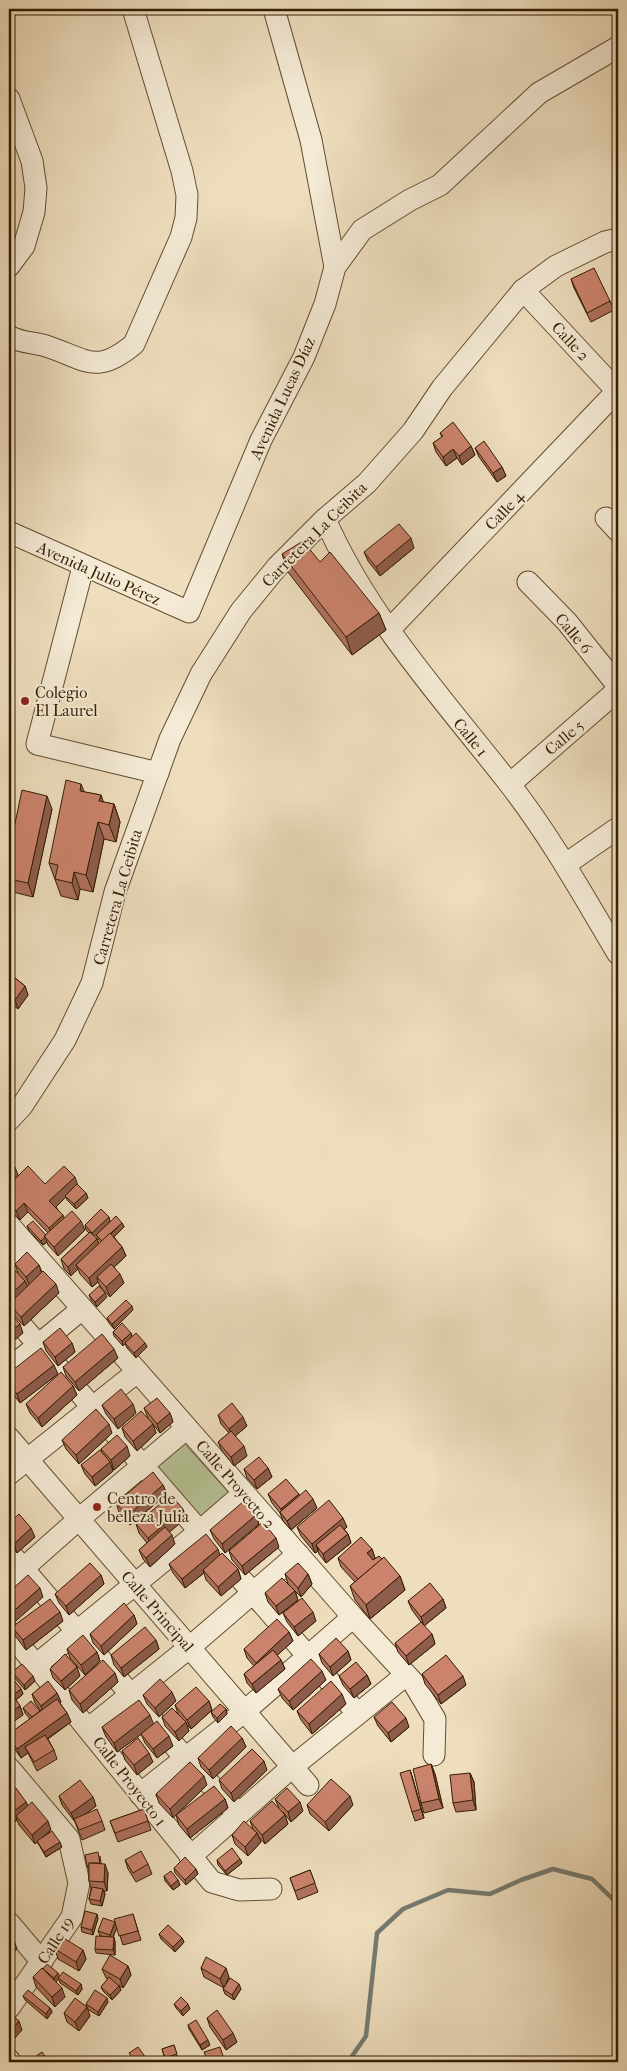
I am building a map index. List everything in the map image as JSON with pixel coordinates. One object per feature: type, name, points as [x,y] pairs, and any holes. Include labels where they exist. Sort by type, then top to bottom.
[{"type":"street","points":[[9,336],[15,340],[45,346],[90,363],[107,362],[119,356],[134,344],[181,237],[186,218],[187,195],[182,171],[133,9]]},
{"type":"street","points":[[274,9],[311,140],[335,267]]},
{"type":"street","name":"Avenida Lucas Díaz","points":[[189,612],[261,440],[304,357],[325,304],[335,267],[362,230],[410,200],[440,185],[539,93],[618,46]]},
{"type":"street","points":[[9,99],[32,161],[36,188],[34,212],[24,246],[9,266]]},
{"type":"street","name":"Carretera La Ceibita","points":[[9,1120],[22,1106],[65,1040],[92,983],[115,892],[170,739],[201,674],[236,619],[277,567],[325,519],[367,483],[413,431],[442,388],[522,290],[556,266],[605,242],[618,239]]},
{"type":"street","name":"Calle 2","points":[[522,290],[618,391]]},
{"type":"street","name":"Calle 4","points":[[390,629],[618,391]]},
{"type":"street","name":"Calle 1","points":[[325,519],[345,562],[390,629],[420,673],[510,784],[566,864],[618,954]]},
{"type":"street","name":"Avenida Julio Pérez","points":[[9,532],[84,567],[189,612]]},
{"type":"street","points":[[84,567],[37,744],[158,773]]},
{"type":"street","name":"Calle 6","points":[[528,582],[567,622],[618,688]]},
{"type":"street","name":"Calle 5","points":[[510,784],[618,688]]},
{"type":"street","points":[[566,864],[618,828]]},
{"type":"street","name":"Calle Proyecto 2","points":[[9,1225],[17,1251],[82,1309],[406,1675],[435,1719],[434,1755]]},
{"type":"street","points":[[9,1369],[82,1309]]},
{"type":"street","points":[[9,1311],[357,1713]]},
{"type":"street","points":[[9,1474],[137,1372]]},
{"type":"street","points":[[187,1428],[79,1519],[13,1567],[132,1694],[185,1758],[239,1814]]},
{"type":"street","name":"Calle Principal","points":[[9,1438],[308,1785]]},
{"type":"street","points":[[36,1665],[244,1493]]},
{"type":"street","points":[[88,1729],[190,1647],[298,1554]]},
{"type":"street","points":[[140,1794],[245,1712],[353,1617]]},
{"type":"street","name":"Calle Proyecto 1","points":[[9,1632],[212,1882],[239,1890],[271,1889]]},
{"type":"street","points":[[190,1857],[292,1767],[406,1675]]},
{"type":"street","name":"Calle 19","points":[[9,1768],[69,1839],[79,1883],[72,1917],[9,2008]]},
{"type":"street","points":[[9,1923],[42,1962]]},
{"type":"green space","points":[[181,1440],[231,1495],[200,1526],[151,1469]]},
{"type":"building","points":[[594,268],[610,301],[587,313],[571,279]]},
{"type":"building","points":[[453,422],[471,446],[459,456],[453,449],[443,457],[433,443],[443,436],[440,433]]},
{"type":"building","points":[[484,441],[502,467],[493,473],[475,448]]},
{"type":"building","points":[[399,524],[411,538],[376,567],[364,552]]},
{"type":"building","points":[[303,541],[320,562],[330,552],[379,613],[346,637],[282,554]]},
{"type":"building","points":[[66,780],[81,784],[80,791],[101,795],[99,801],[114,804],[109,825],[98,822],[86,875],[74,872],[72,883],[55,879],[58,865],[49,863]]},
{"type":"building","points":[[22,790],[47,796],[28,883],[9,879],[9,852]]},
{"type":"building","points":[[9,973],[25,986],[15,1000],[9,995]]},
{"type":"building","points":[[9,1161],[15,1167],[9,1173]]},
{"type":"building","points":[[28,1166],[45,1184],[64,1166],[75,1177],[49,1201],[63,1215],[49,1228],[24,1203],[16,1211],[9,1203],[9,1185]]},
{"type":"building","points":[[77,1184],[86,1193],[74,1204],[65,1196]]},
{"type":"building","points":[[101,1209],[109,1217],[92,1233],[85,1225]]},
{"type":"building","points":[[72,1211],[81,1221],[54,1247],[44,1236]]},
{"type":"building","points":[[116,1216],[122,1223],[102,1241],[96,1235]]},
{"type":"building","points":[[33,1221],[46,1235],[41,1241],[27,1226]]},
{"type":"building","points":[[90,1232],[97,1239],[68,1267],[61,1259]]},
{"type":"building","points":[[110,1233],[122,1247],[89,1278],[76,1265]]},
{"type":"building","points":[[27,1252],[39,1265],[26,1277],[15,1264]]},
{"type":"building","points":[[111,1264],[120,1274],[106,1287],[97,1277]]},
{"type":"building","points":[[12,1267],[25,1281],[9,1296],[9,1271]]},
{"type":"building","points":[[43,1271],[56,1284],[21,1317],[9,1304]]},
{"type":"building","points":[[99,1286],[105,1293],[95,1302],[89,1295]]},
{"type":"building","points":[[126,1300],[132,1306],[112,1324],[107,1318]]},
{"type":"building","points":[[9,1311],[20,1324],[9,1333]]},
{"type":"building","points":[[122,1323],[131,1333],[122,1341],[113,1332]]},
{"type":"building","points":[[60,1328],[72,1343],[55,1357],[43,1342]]},
{"type":"building","points":[[136,1333],[145,1343],[134,1353],[125,1343]]},
{"type":"building","points":[[102,1334],[114,1349],[75,1382],[63,1367]]},
{"type":"building","points":[[41,1348],[54,1365],[17,1394],[9,1384],[9,1373]]},
{"type":"building","points":[[61,1372],[73,1386],[38,1418],[26,1404]]},
{"type":"building","points":[[121,1389],[133,1404],[114,1419],[102,1405]]},
{"type":"building","points":[[157,1398],[170,1413],[157,1424],[144,1408]]},
{"type":"building","points":[[232,1403],[243,1417],[229,1429],[218,1415]]},
{"type":"building","points":[[96,1409],[109,1424],[76,1455],[62,1440]]},
{"type":"building","points":[[141,1411],[153,1424],[133,1441],[122,1428]]},
{"type":"building","points":[[231,1431],[244,1446],[231,1457],[218,1442]]},
{"type":"building","points":[[117,1435],[127,1446],[111,1460],[101,1449]]},
{"type":"building","points":[[100,1450],[110,1462],[92,1477],[81,1465]]},
{"type":"building","points":[[259,1457],[268,1468],[254,1480],[244,1469]]},
{"type":"building","points":[[153,1472],[163,1485],[127,1516],[116,1503]]},
{"type":"building","points":[[286,1479],[299,1494],[281,1509],[268,1494]]},
{"type":"building","points":[[306,1490],[313,1499],[287,1521],[280,1512]]},
{"type":"building","points":[[171,1495],[183,1509],[148,1538],[136,1524]]},
{"type":"building","points":[[329,1500],[343,1518],[312,1544],[297,1527]]},
{"type":"building","points":[[244,1501],[256,1515],[222,1544],[210,1530]]},
{"type":"building","points":[[19,1514],[31,1528],[14,1544],[9,1538],[9,1523]]},
{"type":"building","points":[[263,1522],[276,1538],[242,1566],[229,1551]]},
{"type":"building","points":[[340,1525],[348,1534],[323,1554],[316,1545]]},
{"type":"building","points":[[165,1527],[172,1535],[146,1558],[139,1550]]},
{"type":"building","points":[[206,1534],[218,1549],[182,1579],[169,1564]]},
{"type":"building","points":[[361,1537],[372,1549],[367,1553],[373,1560],[379,1556],[382,1559],[358,1579],[338,1558]]},
{"type":"building","points":[[222,1553],[238,1569],[218,1587],[203,1570]]},
{"type":"building","points":[[384,1557],[400,1576],[366,1605],[350,1586]]},
{"type":"building","points":[[90,1563],[101,1575],[66,1606],[55,1594]]},
{"type":"building","points":[[298,1563],[308,1574],[298,1588],[285,1574]]},
{"type":"building","points":[[28,1575],[40,1588],[9,1615],[9,1592]]},
{"type":"building","points":[[282,1578],[295,1591],[276,1606],[265,1593]]},
{"type":"building","points":[[430,1583],[443,1599],[421,1617],[408,1601]]},
{"type":"building","points":[[302,1598],[313,1612],[294,1627],[283,1613]]},
{"type":"building","points":[[50,1599],[60,1612],[23,1640],[12,1627]]},
{"type":"building","points":[[124,1603],[134,1615],[101,1646],[90,1634]]},
{"type":"building","points":[[277,1619],[289,1632],[256,1663],[244,1649]]},
{"type":"building","points":[[421,1622],[432,1634],[406,1656],[395,1643]]},
{"type":"building","points":[[145,1627],[156,1640],[121,1668],[111,1655]]},
{"type":"building","points":[[83,1635],[97,1652],[81,1665],[67,1649]]},
{"type":"building","points":[[336,1638],[348,1651],[330,1667],[319,1654]]},
{"type":"building","points":[[273,1650],[281,1660],[252,1684],[244,1674]]},
{"type":"building","points":[[65,1654],[77,1667],[61,1681],[50,1669]]},
{"type":"building","points":[[446,1655],[463,1676],[438,1695],[422,1674]]},
{"type":"building","points":[[311,1659],[322,1671],[289,1701],[278,1689]]},
{"type":"building","points":[[103,1660],[115,1673],[80,1704],[69,1690]]},
{"type":"building","points":[[356,1662],[367,1675],[350,1689],[339,1676]]},
{"type":"building","points":[[22,1664],[33,1676],[24,1685],[12,1672]]},
{"type":"building","points":[[10,1675],[21,1689],[11,1697],[9,1694]]},
{"type":"building","points":[[160,1679],[172,1692],[155,1708],[143,1695]]},
{"type":"building","points":[[48,1681],[57,1693],[41,1706],[32,1694]]},
{"type":"building","points":[[331,1681],[342,1694],[309,1724],[297,1711]]},
{"type":"building","points":[[196,1687],[209,1701],[187,1720],[175,1705]]},
{"type":"building","points":[[14,1697],[20,1706],[9,1713],[9,1701]]},
{"type":"building","points":[[57,1699],[67,1713],[17,1749],[9,1734]]},
{"type":"building","points":[[139,1700],[150,1715],[114,1743],[102,1727]]},
{"type":"building","points":[[31,1701],[40,1711],[32,1717],[23,1708]]},
{"type":"building","points":[[392,1702],[406,1718],[388,1733],[374,1717]]},
{"type":"building","points":[[220,1704],[226,1709],[217,1718],[211,1712]]},
{"type":"building","points":[[172,1708],[186,1722],[175,1732],[162,1717]]},
{"type":"building","points":[[157,1721],[169,1736],[153,1749],[141,1734]]},
{"type":"building","points":[[231,1726],[242,1738],[209,1770],[198,1758]]},
{"type":"building","points":[[45,1735],[54,1750],[34,1762],[25,1747]]},
{"type":"building","points":[[138,1738],[149,1753],[134,1765],[122,1751]]},
{"type":"building","points":[[252,1749],[264,1761],[231,1793],[219,1780]]},
{"type":"building","points":[[190,1762],[204,1776],[170,1809],[156,1794]]},
{"type":"building","points":[[431,1764],[439,1799],[421,1803],[413,1769]]},
{"type":"building","points":[[410,1770],[421,1809],[412,1812],[400,1773]]},
{"type":"building","points":[[470,1773],[473,1800],[453,1803],[450,1775]]},
{"type":"building","points":[[9,1779],[14,1786],[9,1790]]},
{"type":"building","points":[[331,1779],[350,1796],[325,1822],[307,1805]]},
{"type":"building","points":[[80,1780],[93,1797],[71,1813],[59,1796]]},
{"type":"building","points":[[214,1786],[225,1799],[187,1829],[176,1815]]},
{"type":"building","points":[[16,1788],[26,1802],[9,1815],[9,1793]]},
{"type":"building","points":[[287,1788],[300,1802],[288,1812],[275,1799]]},
{"type":"building","points":[[272,1801],[285,1815],[262,1835],[250,1821]]},
{"type":"building","points":[[32,1802],[48,1821],[32,1835],[16,1816]]},
{"type":"building","points":[[97,1809],[102,1821],[79,1830],[74,1819]]},
{"type":"building","points":[[144,1809],[148,1821],[115,1833],[110,1821]]},
{"type":"building","points":[[244,1821],[257,1833],[245,1847],[232,1835]]},
{"type":"building","points":[[52,1831],[60,1842],[44,1852],[37,1841]]},
{"type":"building","points":[[232,1848],[240,1859],[225,1871],[217,1860]]},
{"type":"building","points":[[141,1851],[148,1864],[133,1873],[125,1860]]},
{"type":"building","points":[[98,1852],[100,1863],[89,1863],[87,1866],[85,1855]]},
{"type":"building","points":[[185,1857],[196,1869],[185,1880],[174,1868]]},
{"type":"building","points":[[89,1863],[105,1864],[104,1882],[89,1881]]},
{"type":"building","points":[[310,1870],[315,1883],[295,1891],[290,1878]]},
{"type":"building","points":[[171,1871],[178,1880],[171,1886],[164,1876]]},
{"type":"building","points":[[92,1887],[103,1889],[100,1901],[89,1899]]},
{"type":"building","points":[[85,1911],[97,1914],[92,1930],[81,1927]]},
{"type":"building","points":[[133,1914],[138,1931],[119,1936],[114,1919]]},
{"type":"building","points":[[103,1918],[115,1922],[110,1935],[98,1931]]},
{"type":"building","points":[[168,1925],[182,1938],[173,1947],[159,1934]]},
{"type":"building","points":[[9,1934],[14,1940],[9,1944]]},
{"type":"building","points":[[96,1936],[114,1937],[113,1950],[95,1949]]},
{"type":"building","points":[[62,1937],[83,1950],[76,1962],[55,1949]]},
{"type":"building","points":[[110,1955],[128,1966],[120,1979],[102,1969]]},
{"type":"building","points":[[206,1957],[226,1968],[220,1979],[201,1968]]},
{"type":"building","points":[[47,1964],[58,1973],[54,1978],[43,1969]]},
{"type":"building","points":[[42,1968],[62,1988],[52,1997],[33,1977]]},
{"type":"building","points":[[63,1972],[81,1984],[76,1991],[58,1978]]},
{"type":"building","points":[[109,1977],[119,1986],[110,1995],[101,1987]]},
{"type":"building","points":[[230,1978],[239,1984],[232,1995],[223,1989]]},
{"type":"building","points":[[28,1990],[50,2008],[46,2014],[23,1996]]},
{"type":"building","points":[[95,1990],[107,1998],[98,2012],[86,2004]]},
{"type":"building","points":[[181,1997],[188,2004],[181,2011],[174,2004]]},
{"type":"building","points":[[75,1998],[87,2007],[75,2022],[64,2013]]},
{"type":"building","points":[[217,2010],[233,2033],[223,2040],[207,2018]]},
{"type":"building","points":[[9,2012],[19,2021],[9,2033]]},
{"type":"building","points":[[196,2020],[208,2040],[200,2045],[188,2025]]},
{"type":"building","points":[[174,2045],[177,2054],[165,2058],[162,2049]]},
{"type":"building","points":[[138,2047],[146,2058],[140,2062],[135,2062],[129,2053]]},
{"type":"building","points":[[220,2047],[225,2062],[208,2062],[204,2052]]},
{"type":"building","points":[[42,2052],[49,2062],[34,2062],[32,2059]]},
{"type":"waterway","points":[[348,2062],[366,2036],[377,1933],[403,1909],[448,1890],[490,1894],[521,1880],[553,1869],[592,1879],[618,1904]]},
{"type":"place","name":"Colegio El Laurel","points":[[25,701]]},
{"type":"place","name":"Centro de belleza Julia","points":[[97,1507]]}]
